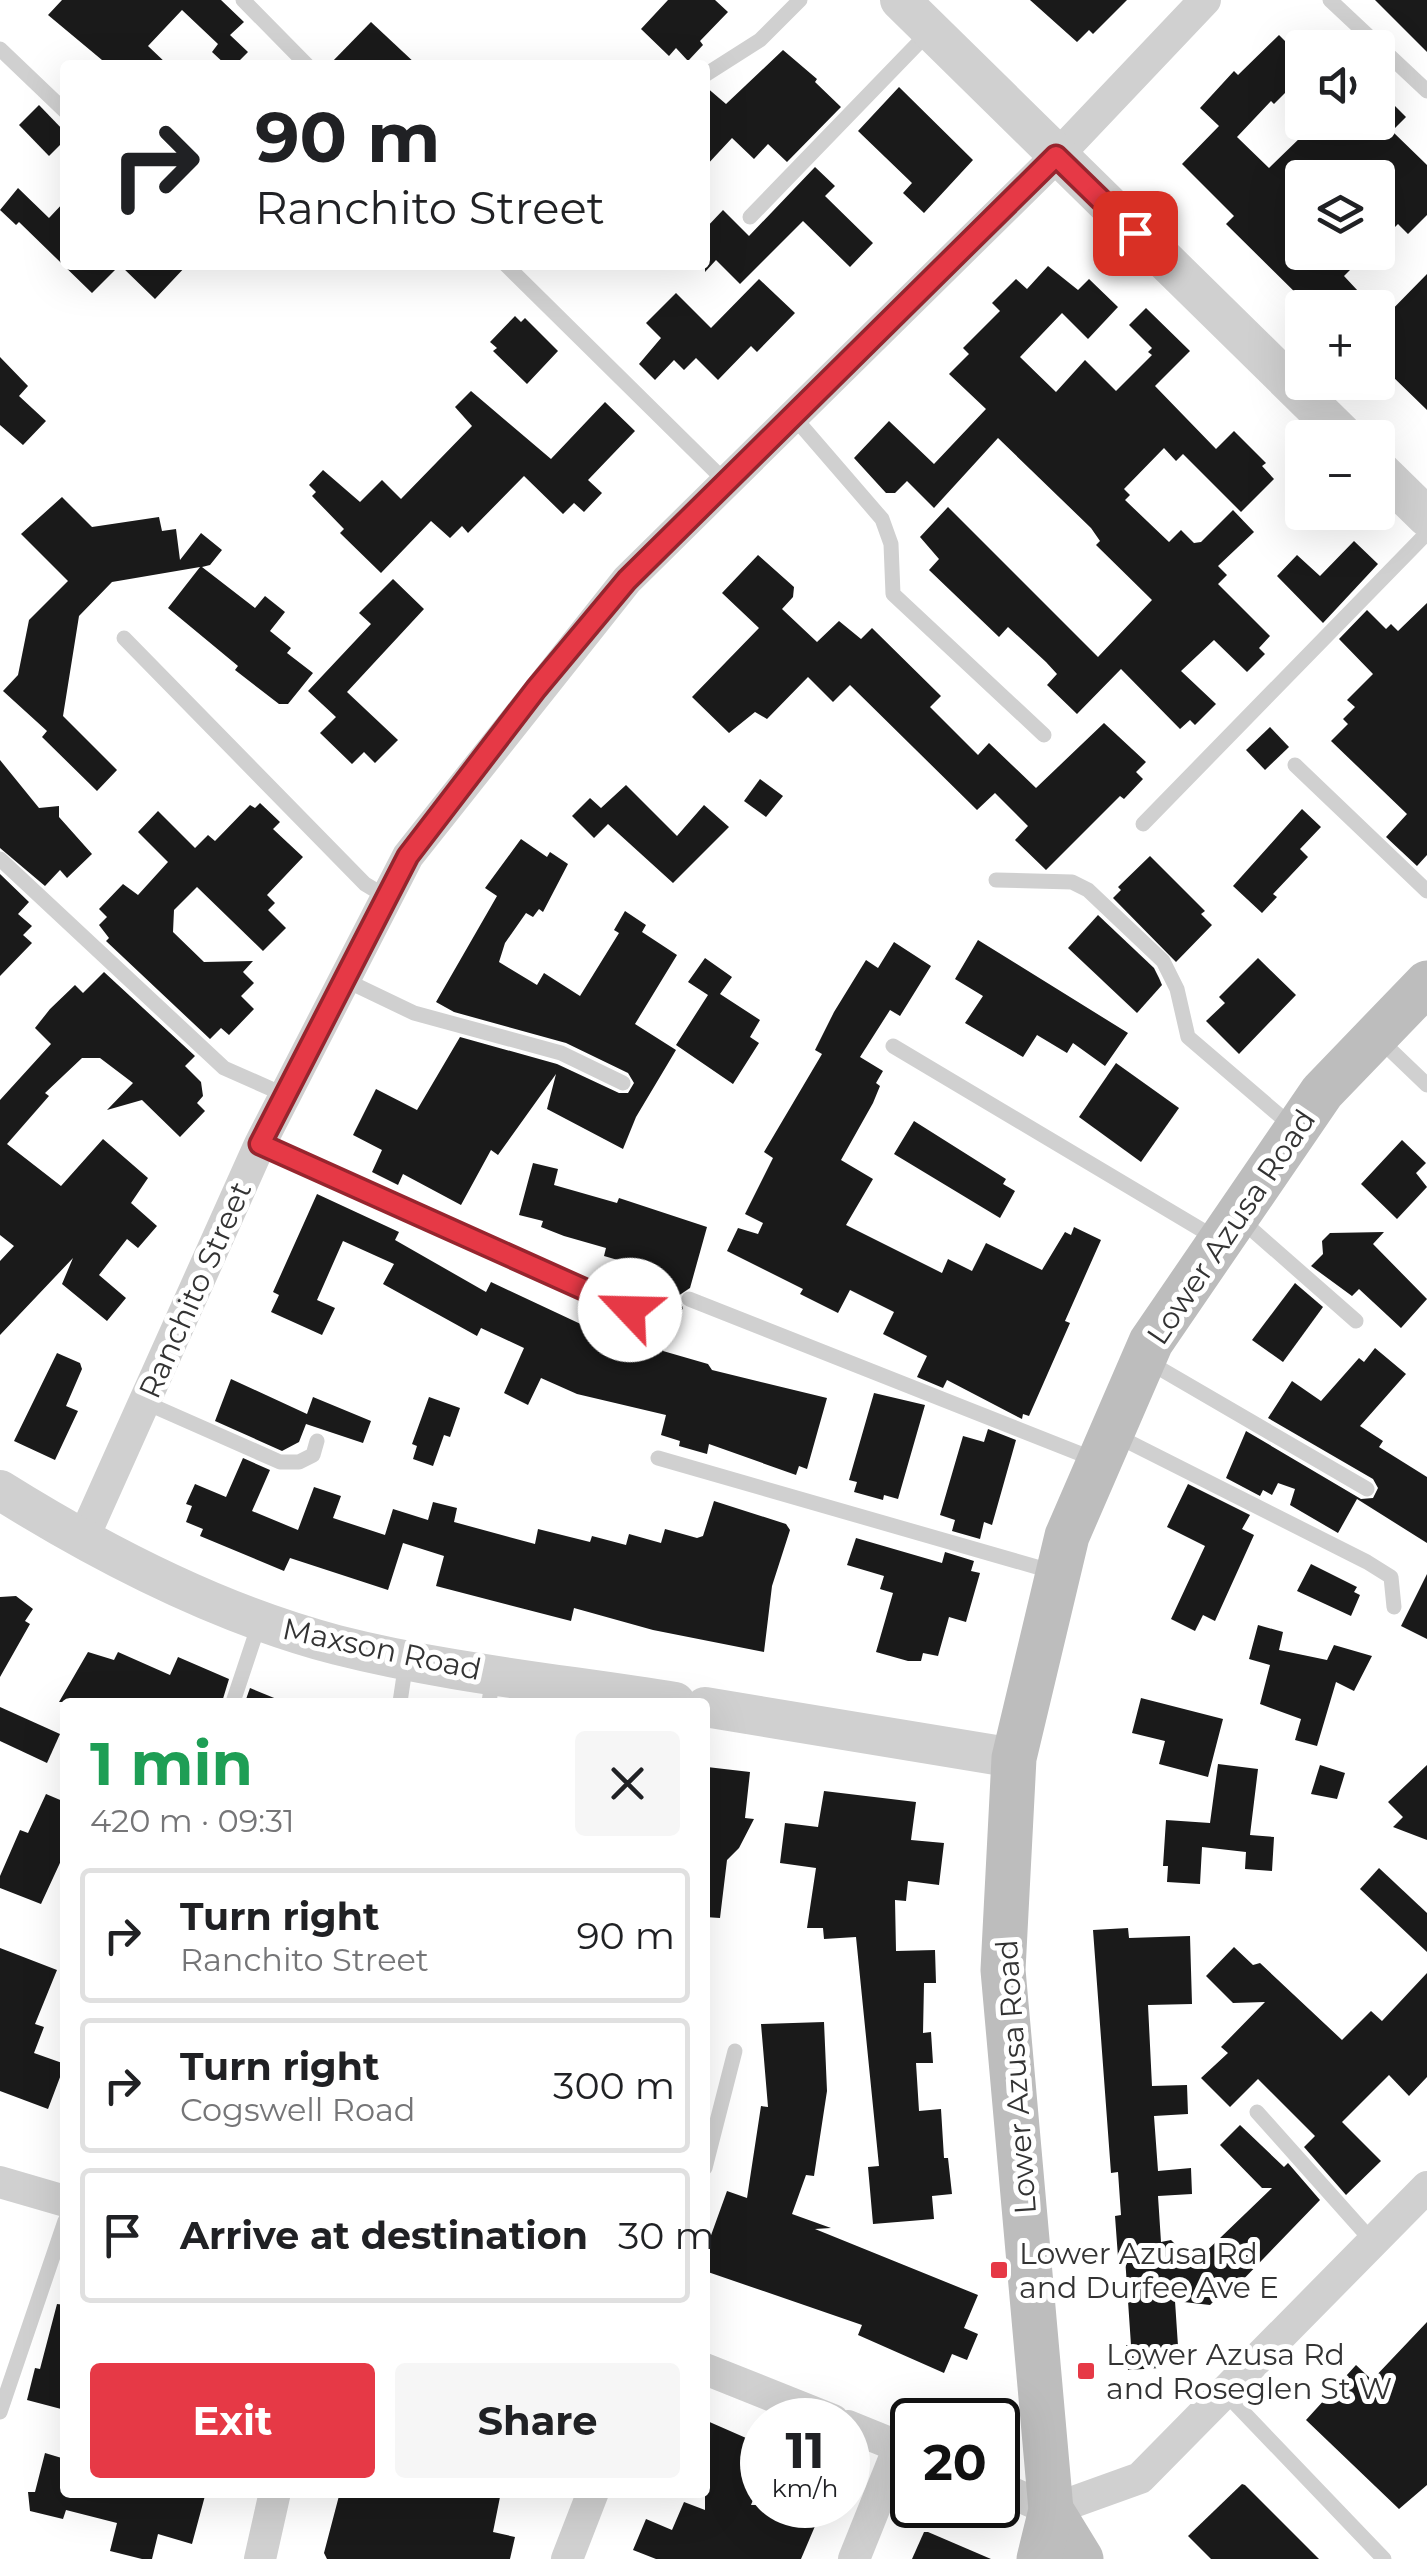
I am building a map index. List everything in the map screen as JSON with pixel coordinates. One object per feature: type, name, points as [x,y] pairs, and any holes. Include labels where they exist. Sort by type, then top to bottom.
[{"type":"main road","name":"Lower Azusa Road","points":[[1039,2559],[1051,2510],[1003,1970],[1014,1758],[1067,1536],[1143,1359],[1322,1092],[1427,982]]},
{"type":"main road","name":"Lower Azusa Road","points":[[1051,2510],[1080,2559]]},
{"type":"street","points":[[900,0],[1327,420]]},
{"type":"street","name":"Ranchito Street","points":[[82,1542],[260,1144],[408,856],[536,689],[627,580],[1056,156],[1206,0]]},
{"type":"street","points":[[1395,485],[1427,517]]},
{"type":"street","name":"Maxson Road","points":[[0,1490],[82,1542],[260,1621],[339,1645],[406,1658],[492,1688],[624,1698]]},
{"type":"street","points":[[710,1709],[1014,1758]]},
{"type":"street","points":[[0,2182],[60,2200]]},
{"type":"street","points":[[1020,2497],[1051,2510],[1140,2478],[1427,2187]]},
{"type":"street","points":[[710,2370],[779,2398]]},
{"type":"street","points":[[854,2559],[890,2484]]},
{"type":"street","points":[[260,2559],[273,2498]]},
{"type":"street","points":[[566,2559],[591,2498]]},
{"type":"lane","points":[[244,0],[302,60]]},
{"type":"lane","points":[[710,72],[760,40],[800,0]]},
{"type":"lane","points":[[1330,0],[1427,92]]},
{"type":"lane","points":[[750,216],[931,30]]},
{"type":"lane","points":[[0,49],[60,105]]},
{"type":"lane","points":[[511,270],[726,482]]},
{"type":"lane","points":[[793,416],[882,520],[891,544],[894,594],[1044,735]]},
{"type":"lane","points":[[1143,824],[1427,533]]},
{"type":"lane","points":[[124,638],[365,884],[386,896]]},
{"type":"lane","points":[[1294,764],[1427,892]]},
{"type":"lane","points":[[0,859],[224,1068],[285,1095]]},
{"type":"lane","points":[[996,880],[1072,882],[1088,890],[1163,961],[1177,988],[1188,1037],[1296,1130]]},
{"type":"lane","points":[[343,979],[414,1013],[561,1053],[623,1083]]},
{"type":"lane","points":[[1376,1036],[1427,1085]]},
{"type":"lane","points":[[893,1046],[1229,1229],[1356,1321]]},
{"type":"lane","points":[[260,1144],[630,1310]]},
{"type":"lane","points":[[689,1300],[1105,1447],[1368,1562],[1391,1577],[1394,1608]]},
{"type":"lane","points":[[1143,1359],[1368,1488]]},
{"type":"lane","points":[[144,1402],[280,1462],[299,1462],[312,1455],[317,1441]]},
{"type":"lane","points":[[658,1458],[1058,1573]]},
{"type":"lane","points":[[234,1698],[260,1621]]},
{"type":"lane","points":[[401,1698],[406,1658]]},
{"type":"lane","points":[[710,2148],[734,2052]]},
{"type":"lane","points":[[1257,2112],[1373,2242]]},
{"type":"lane","points":[[0,2412],[60,2236]]},
{"type":"lane","points":[[1225,2392],[1384,2559]]},
{"type":"building","points":[[62,0],[221,0],[244,22],[230,35],[248,52],[240,60],[221,60],[212,52],[218,44],[182,10],[148,46],[163,60],[102,60],[48,15]]},
{"type":"building","points":[[668,0],[715,0],[728,12],[700,41],[703,45],[689,60],[676,48],[669,56],[641,29]]},
{"type":"building","points":[[1030,0],[1127,0],[1093,34],[1089,30],[1077,42]]},
{"type":"building","points":[[1375,0],[1427,0],[1427,52]]},
{"type":"building","points":[[371,22],[412,60],[334,60]]},
{"type":"building","points":[[1279,35],[1285,41],[1285,93],[1274,104],[1271,101],[1237,137],[1269,168],[1298,140],[1395,140],[1395,134],[1427,165],[1427,215],[1408,234],[1398,224],[1395,227],[1395,160],[1285,160],[1285,270],[1350,270],[1344,276],[1357,290],[1293,290],[1226,224],[1234,216],[1182,164],[1219,126],[1200,108],[1234,71],[1238,75]]},
{"type":"building","points":[[783,50],[817,79],[815,82],[841,107],[787,162],[768,144],[754,159],[732,138],[710,162],[710,90],[726,104]]},
{"type":"building","points":[[899,87],[973,160],[924,213],[903,193],[912,183],[858,131]]},
{"type":"building","points":[[39,105],[60,127],[60,145],[49,156],[19,125]]},
{"type":"building","points":[[1395,106],[1406,117],[1395,128]]},
{"type":"building","points":[[815,167],[835,186],[825,196],[873,243],[850,267],[803,221],[740,284],[716,260],[710,267],[710,224],[723,210],[749,236]]},
{"type":"building","points":[[18,188],[49,218],[60,206],[60,262],[19,222],[16,225],[0,210]]},
{"type":"building","points":[[1048,266],[1078,290],[1089,279],[1118,307],[1088,339],[1062,313],[1020,357],[1056,392],[1085,360],[1116,391],[1152,355],[1148,352],[1152,348],[1129,325],[1146,308],[1190,351],[1155,386],[1216,449],[1234,431],[1266,463],[1262,466],[1274,479],[1241,512],[1183,454],[1176,461],[1164,448],[1124,489],[1130,495],[1125,500],[1169,542],[1181,530],[1194,543],[1201,542],[1233,510],[1254,532],[1218,566],[1227,575],[1218,584],[1270,636],[1259,648],[1265,654],[1247,672],[1214,640],[1181,671],[1216,704],[1195,725],[1190,720],[1180,729],[1121,669],[1077,714],[1047,685],[1057,674],[1046,662],[1008,627],[999,637],[929,570],[939,559],[920,537],[948,507],[1098,657],[1152,600],[1096,545],[1100,541],[1091,528],[998,438],[934,508],[907,481],[895,493],[886,493],[854,458],[889,421],[934,464],[986,409],[949,374],[969,354],[963,348],[1000,311],[992,303],[1016,279],[1027,289]]},
{"type":"building","points":[[68,270],[115,270],[92,293]]},
{"type":"building","points":[[125,270],[182,270],[155,299]]},
{"type":"building","points":[[1427,274],[1427,410],[1395,379],[1395,307]]},
{"type":"building","points":[[759,279],[795,313],[757,352],[751,346],[718,380],[696,358],[684,370],[674,360],[655,380],[639,364],[661,338],[646,323],[676,293],[711,328]]},
{"type":"building","points":[[515,316],[521,322],[525,318],[558,351],[527,384],[493,351],[497,348],[490,342]]},
{"type":"building","points":[[0,357],[28,386],[19,396],[46,421],[23,445],[0,425]]},
{"type":"building","points":[[471,391],[551,459],[605,402],[635,431],[588,480],[602,493],[584,512],[574,503],[563,514],[524,476],[468,533],[462,526],[450,538],[431,521],[381,573],[340,533],[344,529],[312,496],[316,492],[309,485],[323,470],[360,502],[382,480],[401,499],[472,426],[455,407]]},
{"type":"building","points":[[62,497],[92,527],[159,517],[162,531],[176,529],[180,560],[201,533],[222,550],[210,565],[202,567],[255,608],[265,596],[285,612],[270,631],[291,648],[287,653],[313,673],[288,704],[279,704],[235,670],[238,666],[168,608],[200,567],[112,582],[79,616],[63,716],[117,770],[97,791],[42,737],[47,731],[3,691],[18,675],[29,620],[68,581],[21,534]]},
{"type":"building","points":[[1354,541],[1378,564],[1323,623],[1277,576],[1297,555],[1320,576]]},
{"type":"building","points":[[758,555],[794,587],[793,597],[782,609],[817,642],[839,621],[861,639],[872,628],[941,696],[930,707],[978,755],[989,743],[1036,788],[1104,723],[1146,762],[1136,772],[1143,779],[1124,799],[1120,796],[1046,870],[1015,840],[1028,826],[995,793],[977,810],[850,685],[833,702],[808,677],[767,719],[755,712],[729,733],[692,697],[759,628],[722,593]]},
{"type":"building","points":[[393,579],[424,609],[347,692],[398,740],[375,763],[364,752],[352,764],[320,733],[336,717],[308,691],[371,624],[359,613]]},
{"type":"building","points":[[1427,603],[1427,855],[1417,866],[1386,837],[1407,814],[1331,741],[1348,724],[1343,719],[1355,707],[1347,700],[1373,674],[1339,639],[1367,610],[1386,629],[1391,624],[1398,631]]},
{"type":"building","points":[[1270,727],[1289,747],[1265,770],[1246,750]]},
{"type":"building","points":[[0,760],[39,808],[59,806],[59,817],[92,854],[67,878],[60,870],[45,886],[0,848]]},
{"type":"building","points":[[760,779],[783,796],[766,817],[744,801]]},
{"type":"building","points":[[626,785],[677,836],[704,805],[729,827],[673,883],[608,824],[594,838],[572,816],[590,798],[601,808]]},
{"type":"building","points":[[260,803],[280,822],[273,829],[303,857],[267,895],[275,903],[268,910],[286,928],[263,951],[197,887],[174,910],[173,932],[204,962],[253,961],[243,972],[254,983],[241,996],[254,1009],[229,1035],[221,1028],[210,1039],[106,941],[109,938],[99,925],[107,917],[99,909],[123,884],[138,895],[168,862],[138,832],[158,811],[195,848],[208,835],[215,841],[250,805],[255,808]]},
{"type":"building","points":[[1302,809],[1321,827],[1300,849],[1308,857],[1273,894],[1277,897],[1262,913],[1233,886]]},
{"type":"building","points":[[521,839],[547,857],[550,852],[568,864],[543,912],[539,909],[533,917],[526,913],[505,943],[499,962],[537,985],[544,973],[580,996],[619,933],[614,930],[625,911],[646,925],[642,932],[677,955],[635,1024],[676,1050],[636,1117],[623,1149],[547,1109],[556,1074],[498,1155],[491,1150],[461,1205],[403,1174],[398,1185],[372,1172],[382,1150],[353,1135],[376,1089],[417,1110],[460,1037],[557,1064],[619,1093],[628,1093],[634,1083],[628,1073],[566,1043],[454,1012],[436,1002],[497,896],[485,888]]},
{"type":"building","points":[[1150,856],[1205,911],[1201,914],[1212,925],[1176,962],[1113,898],[1121,890],[1118,887]]},
{"type":"building","points":[[0,874],[29,902],[18,914],[32,926],[23,935],[32,943],[0,976]]},
{"type":"building","points":[[1098,915],[1154,968],[1162,985],[1137,1013],[1068,948]]},
{"type":"building","points":[[978,940],[1128,1033],[1105,1066],[1073,1043],[1067,1053],[1037,1035],[1023,1057],[965,1023],[983,996],[955,979]]},
{"type":"building","points":[[894,942],[931,966],[900,1016],[890,1010],[860,1057],[883,1071],[876,1083],[880,1086],[873,1103],[841,1160],[873,1179],[846,1225],[942,1273],[948,1259],[972,1271],[986,1243],[1042,1270],[1065,1232],[1071,1235],[1074,1227],[1101,1240],[1029,1416],[1023,1414],[1022,1419],[947,1380],[943,1388],[917,1377],[927,1356],[883,1334],[894,1312],[850,1290],[838,1313],[800,1294],[803,1289],[727,1251],[738,1228],[758,1234],[763,1223],[745,1214],[773,1158],[764,1152],[822,1054],[815,1050],[834,1012],[866,960],[878,968]]},
{"type":"building","points":[[705,958],[732,977],[720,994],[760,1020],[750,1037],[759,1043],[733,1084],[676,1045],[708,995],[688,982]]},
{"type":"building","points":[[1258,958],[1296,995],[1239,1054],[1206,1021],[1225,1003],[1219,997]]},
{"type":"building","points":[[104,972],[195,1056],[185,1066],[201,1082],[203,1096],[197,1103],[205,1111],[180,1137],[142,1100],[107,1110],[133,1083],[100,1058],[82,1058],[45,1093],[49,1096],[7,1144],[61,1186],[103,1139],[148,1178],[131,1203],[157,1226],[138,1248],[127,1239],[99,1275],[126,1298],[107,1321],[62,1284],[73,1258],[0,1335],[0,1261],[14,1246],[0,1235],[0,1100],[51,1044],[35,1028],[50,1009],[75,985],[83,993]]},
{"type":"building","points":[[1116,1063],[1179,1108],[1141,1162],[1079,1117]]},
{"type":"building","points":[[914,1121],[1006,1179],[1003,1184],[1015,1191],[1000,1218],[894,1154]]},
{"type":"building","points":[[1402,1140],[1426,1163],[1416,1173],[1427,1187],[1397,1219],[1361,1184]]},
{"type":"building","points":[[533,1163],[558,1169],[554,1185],[617,1203],[619,1198],[707,1227],[690,1288],[678,1296],[683,1308],[663,1351],[708,1364],[712,1370],[827,1398],[807,1469],[799,1466],[796,1475],[709,1444],[707,1454],[679,1446],[680,1441],[661,1435],[666,1415],[577,1394],[541,1378],[528,1405],[504,1393],[524,1348],[481,1328],[477,1336],[383,1284],[394,1264],[343,1241],[317,1300],[335,1308],[322,1335],[271,1312],[279,1295],[273,1292],[317,1194],[399,1232],[395,1240],[486,1292],[491,1282],[634,1349],[666,1279],[627,1268],[628,1263],[604,1256],[606,1248],[564,1236],[541,1227],[543,1221],[519,1215]]},
{"type":"building","points":[[1384,1232],[1373,1244],[1427,1299],[1401,1328],[1359,1289],[1352,1296],[1311,1266],[1323,1254],[1322,1241],[1330,1233]]},
{"type":"building","points":[[1295,1283],[1323,1307],[1283,1362],[1252,1340]]},
{"type":"building","points":[[1375,1348],[1406,1374],[1360,1426],[1383,1441],[1379,1447],[1427,1477],[1427,1543],[1357,1499],[1338,1533],[1290,1505],[1295,1489],[1278,1483],[1272,1495],[1263,1490],[1260,1496],[1226,1478],[1246,1431],[1361,1499],[1373,1498],[1378,1488],[1373,1479],[1268,1418],[1292,1381],[1321,1401],[1359,1358],[1364,1362]]},
{"type":"building","points":[[57,1353],[80,1363],[82,1369],[66,1406],[78,1411],[55,1460],[14,1441]]},
{"type":"building","points":[[231,1379],[307,1414],[313,1397],[371,1421],[363,1443],[306,1424],[299,1442],[282,1451],[215,1421]]},
{"type":"building","points":[[874,1393],[925,1405],[898,1499],[884,1495],[883,1500],[854,1492],[857,1482],[849,1480]]},
{"type":"building","points":[[429,1397],[460,1408],[450,1437],[444,1435],[433,1466],[413,1459],[417,1446],[412,1444]]},
{"type":"building","points":[[988,1429],[1016,1440],[992,1525],[984,1522],[980,1539],[952,1531],[955,1520],[940,1515],[963,1436],[984,1442]]},
{"type":"building","points":[[243,1458],[270,1470],[252,1511],[298,1530],[314,1487],[341,1496],[333,1518],[385,1535],[393,1509],[428,1520],[433,1502],[457,1508],[454,1522],[535,1544],[538,1529],[590,1542],[592,1536],[626,1545],[629,1534],[661,1543],[665,1529],[697,1538],[703,1536],[714,1501],[786,1524],[790,1530],[772,1586],[764,1652],[653,1630],[574,1608],[571,1621],[436,1586],[444,1556],[403,1543],[388,1590],[290,1558],[284,1571],[200,1536],[203,1529],[186,1522],[192,1506],[186,1504],[195,1484],[226,1497]]},
{"type":"building","points":[[1188,1484],[1250,1515],[1242,1529],[1254,1535],[1215,1621],[1203,1615],[1195,1631],[1171,1619],[1205,1546],[1167,1527]]},
{"type":"building","points":[[856,1538],[942,1563],[945,1552],[974,1561],[971,1571],[980,1573],[966,1622],[949,1617],[938,1656],[923,1653],[921,1661],[908,1661],[876,1652],[893,1593],[880,1589],[884,1576],[847,1565]]},
{"type":"building","points":[[1311,1564],[1357,1587],[1354,1592],[1360,1595],[1351,1616],[1297,1591]]},
{"type":"building","points":[[1427,1574],[1427,1639],[1401,1626]]},
{"type":"building","points":[[16,1596],[33,1609],[25,1621],[30,1624],[0,1677],[0,1597]]},
{"type":"building","points":[[1258,1625],[1283,1632],[1279,1650],[1327,1660],[1334,1645],[1372,1656],[1354,1691],[1336,1682],[1317,1746],[1295,1740],[1301,1719],[1260,1704],[1270,1665],[1249,1659]]},
{"type":"building","points":[[88,1652],[114,1660],[118,1652],[170,1675],[178,1657],[229,1679],[223,1698],[61,1698]]},
{"type":"building","points":[[250,1688],[274,1698],[246,1698]]},
{"type":"building","points":[[1141,1698],[1223,1719],[1208,1777],[1159,1764],[1165,1741],[1132,1733]]},
{"type":"building","points":[[0,1707],[60,1734],[47,1763],[0,1741]]},
{"type":"building","points":[[1218,1764],[1258,1769],[1250,1835],[1274,1837],[1272,1871],[1245,1869],[1246,1852],[1202,1847],[1200,1884],[1167,1882],[1168,1866],[1163,1866],[1166,1820],[1210,1823]]},
{"type":"building","points":[[1320,1765],[1345,1773],[1337,1799],[1311,1794]]},
{"type":"building","points":[[1427,1765],[1427,1840],[1393,1827],[1403,1817],[1388,1802]]},
{"type":"building","points":[[710,1767],[750,1772],[745,1818],[754,1819],[739,1848],[727,1860],[720,1918],[710,1917]]},
{"type":"building","points":[[824,1791],[916,1802],[911,1840],[944,1843],[939,1885],[908,1881],[906,1901],[895,1900],[896,1951],[935,1950],[936,1983],[924,1983],[923,2033],[931,2032],[933,2063],[916,2063],[919,2111],[941,2109],[944,2158],[948,2158],[952,2194],[932,2196],[934,2219],[873,2224],[868,2167],[879,2166],[856,1937],[824,1939],[823,1928],[807,1928],[816,1868],[780,1863],[785,1823],[818,1827]]},
{"type":"building","points":[[46,1794],[60,1800],[60,1863],[41,1904],[0,1888],[0,1876],[20,1830],[28,1833]]},
{"type":"building","points":[[1379,1868],[1427,1913],[1427,1952],[1360,1889]]},
{"type":"building","points":[[1128,1928],[1129,1938],[1190,1936],[1192,2004],[1148,2005],[1152,2086],[1187,2085],[1188,2114],[1154,2116],[1158,2171],[1191,2168],[1192,2194],[1158,2196],[1161,2242],[1171,2240],[1194,2263],[1272,2188],[1262,2188],[1220,2145],[1240,2125],[1284,2167],[1288,2163],[1320,2200],[1234,2289],[1230,2285],[1210,2305],[1175,2301],[1178,2346],[1170,2361],[1160,2368],[1128,2370],[1126,2345],[1131,2345],[1125,2257],[1118,2257],[1118,2172],[1111,2173],[1093,1930]]},
{"type":"building","points":[[1234,1947],[1253,1965],[1260,1963],[1342,2040],[1371,2011],[1382,2021],[1427,1973],[1427,2077],[1409,2096],[1389,2075],[1342,2122],[1381,2161],[1346,2195],[1304,2147],[1315,2136],[1258,2079],[1230,2107],[1201,2078],[1228,2053],[1221,2047],[1265,2002],[1233,2003],[1206,1976]]},
{"type":"building","points":[[0,1948],[57,1970],[35,2024],[44,2027],[34,2053],[60,2062],[60,2077],[48,2109],[0,2091]]},
{"type":"building","points":[[824,2022],[827,2091],[814,2176],[806,2175],[792,2214],[831,2228],[815,2229],[978,2295],[964,2328],[978,2334],[967,2360],[952,2354],[944,2373],[858,2335],[862,2325],[710,2273],[710,2238],[727,2191],[747,2198],[761,2106],[768,2107],[761,2024]]},
{"type":"building","points":[[60,2304],[60,2409],[27,2400],[35,2368],[40,2369]]},
{"type":"building","points":[[1427,2322],[1427,2485],[1399,2509],[1306,2420],[1356,2365],[1372,2380]]},
{"type":"building","points":[[710,2422],[740,2435],[740,2528],[814,2528],[801,2559],[656,2559],[633,2550],[646,2519],[672,2530],[684,2502],[705,2510],[705,2498],[710,2498]]},
{"type":"building","points":[[45,2453],[60,2458],[60,2498],[204,2498],[192,2544],[158,2534],[152,2559],[142,2559],[110,2551],[117,2523],[66,2510],[63,2519],[30,2511],[28,2492],[35,2492]]},
{"type":"building","points":[[1242,2484],[1319,2559],[1211,2559],[1188,2536]]},
{"type":"building","points":[[338,2498],[500,2498],[493,2532],[515,2537],[510,2559],[327,2559],[324,2553]]},
{"type":"building","points":[[924,2532],[928,2532],[991,2559],[912,2559]]},
{"type":"place","name":"Lower Azusa Rd and Durfee Ave E","points":[[999,2270]]},
{"type":"place","name":"Lower Azusa Rd and Roseglen St W","points":[[1086,2371]]},
{"type":"route","points":[[630,1310],[260,1144],[408,856],[536,689],[627,580],[1056,156],[1135,233]]}]
